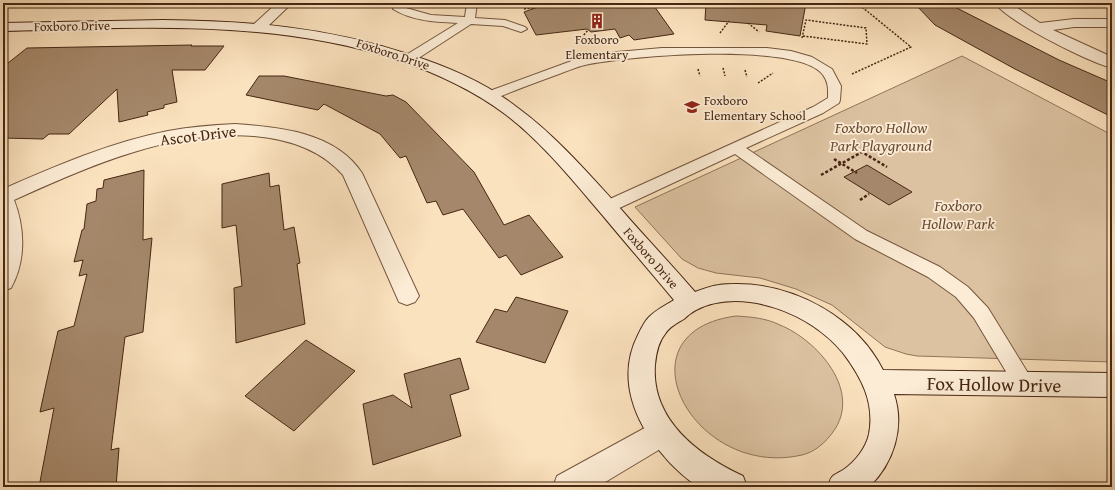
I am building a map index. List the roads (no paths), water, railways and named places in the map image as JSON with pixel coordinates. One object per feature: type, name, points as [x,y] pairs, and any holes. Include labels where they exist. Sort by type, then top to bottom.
[{"type":"street","points":[[260,27],[285,3]]},
{"type":"street","points":[[1002,3],[1038,27],[1070,44],[1112,63]]},
{"type":"street","points":[[1038,27],[1069,24],[1112,23]]},
{"type":"street","name":"Foxboro Drive","points":[[3,27],[188,24],[260,27],[300,31],[334,37],[366,44],[410,58],[459,79],[489,96],[509,109],[547,141],[689,301]]},
{"type":"street","name":"Ascot Drive","points":[[3,198],[99,157],[143,143],[174,136],[220,130],[261,131],[299,138],[326,150],[344,162],[352,173],[407,296]]},
{"type":"street","points":[[3,198],[9,211],[13,240],[12,253],[3,282]]},
{"type":"street","points":[[732,487],[714,480],[684,458],[662,433],[648,409],[642,386],[642,363],[646,343],[656,326],[671,312],[689,301],[724,292],[743,292],[783,300],[822,318],[855,347],[867,364],[877,382],[884,405],[884,428],[879,450],[867,469],[848,486]]},
{"type":"street","name":"Fox Hollow Drive","points":[[877,382],[1112,385]]},
{"type":"street","points":[[568,487],[662,433]]},
{"type":"lane","points":[[397,3],[397,7],[402,10],[430,18],[467,22],[505,23],[521,29]]},
{"type":"lane","points":[[410,58],[467,22],[470,16],[472,3]]},
{"type":"lane","points":[[489,96],[581,62],[617,56],[662,52],[767,52],[791,55],[808,60],[828,72],[835,86],[834,100],[818,110],[607,207]]},
{"type":"lane","points":[[736,148],[861,235],[934,272],[962,292],[981,313],[1024,384]]},
{"type":"place","name":"Foxboro Elementary","points":[[597,21]]},
{"type":"place","name":"Foxboro Elementary School","points":[[692,107]]},
{"type":"park label","name":"Foxboro Hollow Park Playground","points":[[881,136]]},
{"type":"park label","name":"Foxboro Hollow Park","points":[[958,214]]}]
